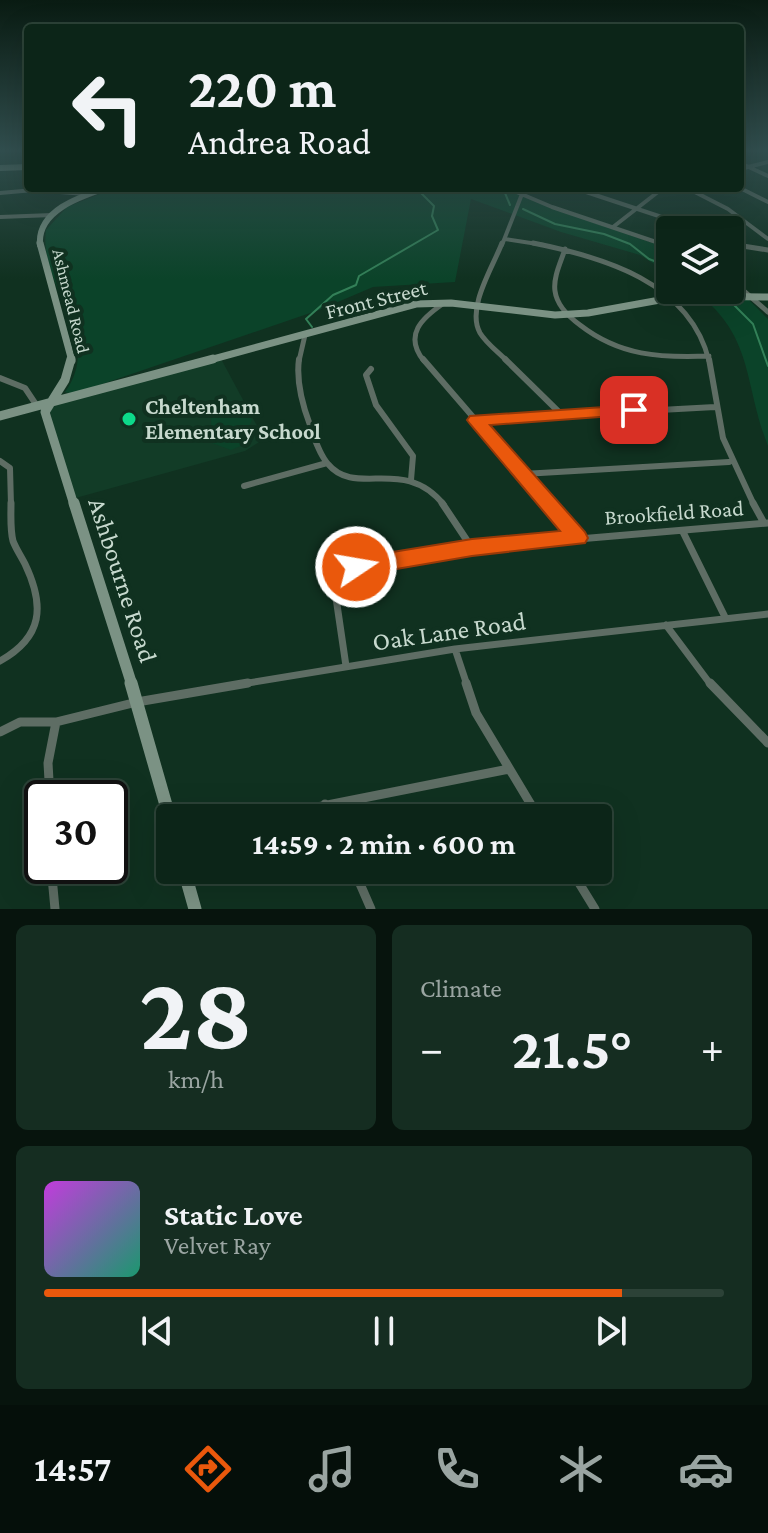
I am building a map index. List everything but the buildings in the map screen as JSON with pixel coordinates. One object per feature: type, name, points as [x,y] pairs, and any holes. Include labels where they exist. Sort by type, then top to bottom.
[{"type":"street","points":[[0,217],[52,215],[85,194]]},
{"type":"street","points":[[522,194],[478,304],[475,320],[481,335],[561,414]]},
{"type":"street","points":[[523,194],[656,242]]},
{"type":"street","points":[[594,194],[662,216]]},
{"type":"street","points":[[613,227],[654,194]]},
{"type":"street","points":[[700,194],[728,209],[768,239]]},
{"type":"street","name":"Ashmead Road","points":[[42,405],[65,380],[72,362],[39,241],[40,232],[52,215]]},
{"type":"street","points":[[505,239],[565,249],[617,267],[656,290]]},
{"type":"street","points":[[744,246],[768,250]]},
{"type":"street","points":[[565,249],[555,288],[567,315],[595,338],[632,354],[661,358],[709,356]]},
{"type":"street","points":[[744,290],[768,312]]},
{"type":"street","name":"Front Street","points":[[744,297],[768,297]]},
{"type":"street","points":[[447,301],[420,321],[412,338],[417,352],[578,538]]},
{"type":"street","name":"Front Street","points":[[42,405],[416,304],[447,301],[567,315],[606,312],[656,301]]},
{"type":"street","points":[[675,304],[699,332],[709,356],[715,407],[729,462],[766,523]]},
{"type":"street","points":[[305,335],[296,358],[297,385],[327,463],[337,472],[356,479],[411,480],[432,492],[472,548]]},
{"type":"street","points":[[371,369],[366,375],[373,399],[413,456],[411,480]]},
{"type":"street","points":[[0,378],[25,388],[42,405]]},
{"type":"street","points":[[0,416],[42,405]]},
{"type":"street","name":"Ashbourne Road","points":[[42,405],[137,702],[166,804]]},
{"type":"street","points":[[476,420],[715,407]]},
{"type":"street","points":[[0,461],[10,468],[12,538],[28,571],[39,619],[37,631],[30,640],[0,661]]},
{"type":"street","points":[[523,474],[729,462]]},
{"type":"street","points":[[244,486],[327,463]]},
{"type":"street","name":"Brookfield Road","points":[[346,666],[335,591],[343,579],[365,564],[472,548],[766,523]]},
{"type":"street","points":[[683,532],[725,617]]},
{"type":"street","name":"Oak Lane Road","points":[[0,732],[20,722],[56,722],[137,702],[455,649],[768,614]]},
{"type":"street","points":[[666,625],[698,671],[768,743]]},
{"type":"street","points":[[455,649],[476,713],[530,804]]},
{"type":"street","points":[[49,780],[48,763],[56,722]]},
{"type":"street","points":[[325,804],[509,769]]},
{"type":"street","points":[[53,884],[55,909]]},
{"type":"street","points":[[188,884],[195,909]]},
{"type":"street","points":[[360,884],[371,909]]},
{"type":"street","points":[[580,884],[595,909]]},
{"type":"shaded area","points":[[99,194],[519,194],[656,244],[656,265],[640,255],[561,232],[471,199],[455,282],[373,287],[319,310],[73,394],[65,392],[75,372],[78,352],[68,312],[51,272],[46,251],[46,230],[67,207]]},
{"type":"shaded area","points":[[744,295],[768,319],[768,446],[737,343],[709,304],[744,304]]},
{"type":"shaded area","points":[[220,357],[264,439],[245,451],[72,499],[48,404]]},
{"type":"shaded area","points":[[239,410],[247,413],[252,420],[248,443],[231,450],[212,443],[211,416]]},
{"type":"waterway","points":[[312,327],[306,319],[333,295],[356,285],[359,276],[438,230],[432,216],[434,206],[422,194]]},
{"type":"waterway","points":[[506,194],[510,205]]},
{"type":"waterway","points":[[523,209],[555,224],[604,234],[630,244],[656,262]]},
{"type":"waterway","points":[[734,305],[753,324],[768,366]]},
{"type":"place","name":"Cheltenham Elementary School","points":[[129,419]]},
{"type":"route","points":[[356,567],[472,548],[578,538],[476,420],[634,410]]}]
